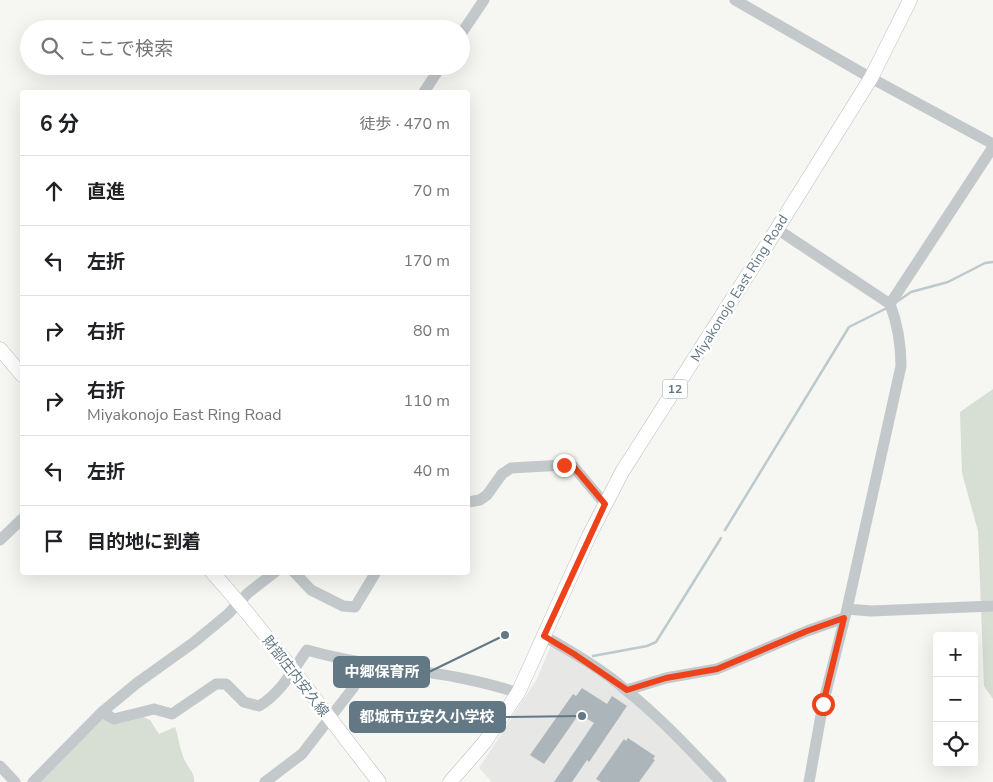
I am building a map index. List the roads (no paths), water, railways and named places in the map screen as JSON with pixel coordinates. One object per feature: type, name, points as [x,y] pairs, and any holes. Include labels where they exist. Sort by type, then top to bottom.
[{"type":"main road","name":"Miyakonojo East Ring Road","points":[[450,782],[484,743],[518,693],[605,504],[622,472],[871,78],[910,0]]},
{"type":"main road","points":[[0,349],[20,373]]},
{"type":"main road","name":"財部庄内安久線","points":[[215,575],[293,670],[379,782]]},
{"type":"street","points":[[470,21],[484,0]]},
{"type":"street","points":[[735,0],[993,146],[890,304]]},
{"type":"street","points":[[425,90],[435,75]]},
{"type":"street","points":[[777,229],[890,304],[901,341],[901,366],[823,704],[809,782]]},
{"type":"street","points":[[470,502],[480,500],[487,495],[502,474],[511,468],[564,465],[573,466],[605,504]]},
{"type":"street","points":[[0,540],[20,520]]},
{"type":"street","points":[[33,782],[102,712],[193,643],[239,604],[248,592],[270,575]]},
{"type":"street","points":[[297,575],[311,590],[343,606],[355,607],[374,575]]},
{"type":"street","points":[[627,690],[666,678],[717,669],[845,613],[993,606]]},
{"type":"street","points":[[544,636],[627,690],[683,742],[721,782]]},
{"type":"street","points":[[102,712],[114,719],[154,709],[172,714],[216,684],[226,684],[244,702],[259,706],[269,700],[282,686],[307,650],[334,658],[367,664],[456,676],[494,684],[518,693]]},
{"type":"street","points":[[265,782],[302,754],[353,688],[367,664]]},
{"type":"street","points":[[0,766],[15,782]]},
{"type":"waterway","points":[[898,301],[911,292],[948,282],[985,263],[993,262]]},
{"type":"waterway","points":[[725,530],[849,327],[887,308]]},
{"type":"waterway","points":[[593,656],[647,646],[656,642],[721,538]]},
{"type":"place","name":"中郷保育所","points":[[505,635]]},
{"type":"place","name":"都城市立安久小学校","points":[[582,716]]}]
